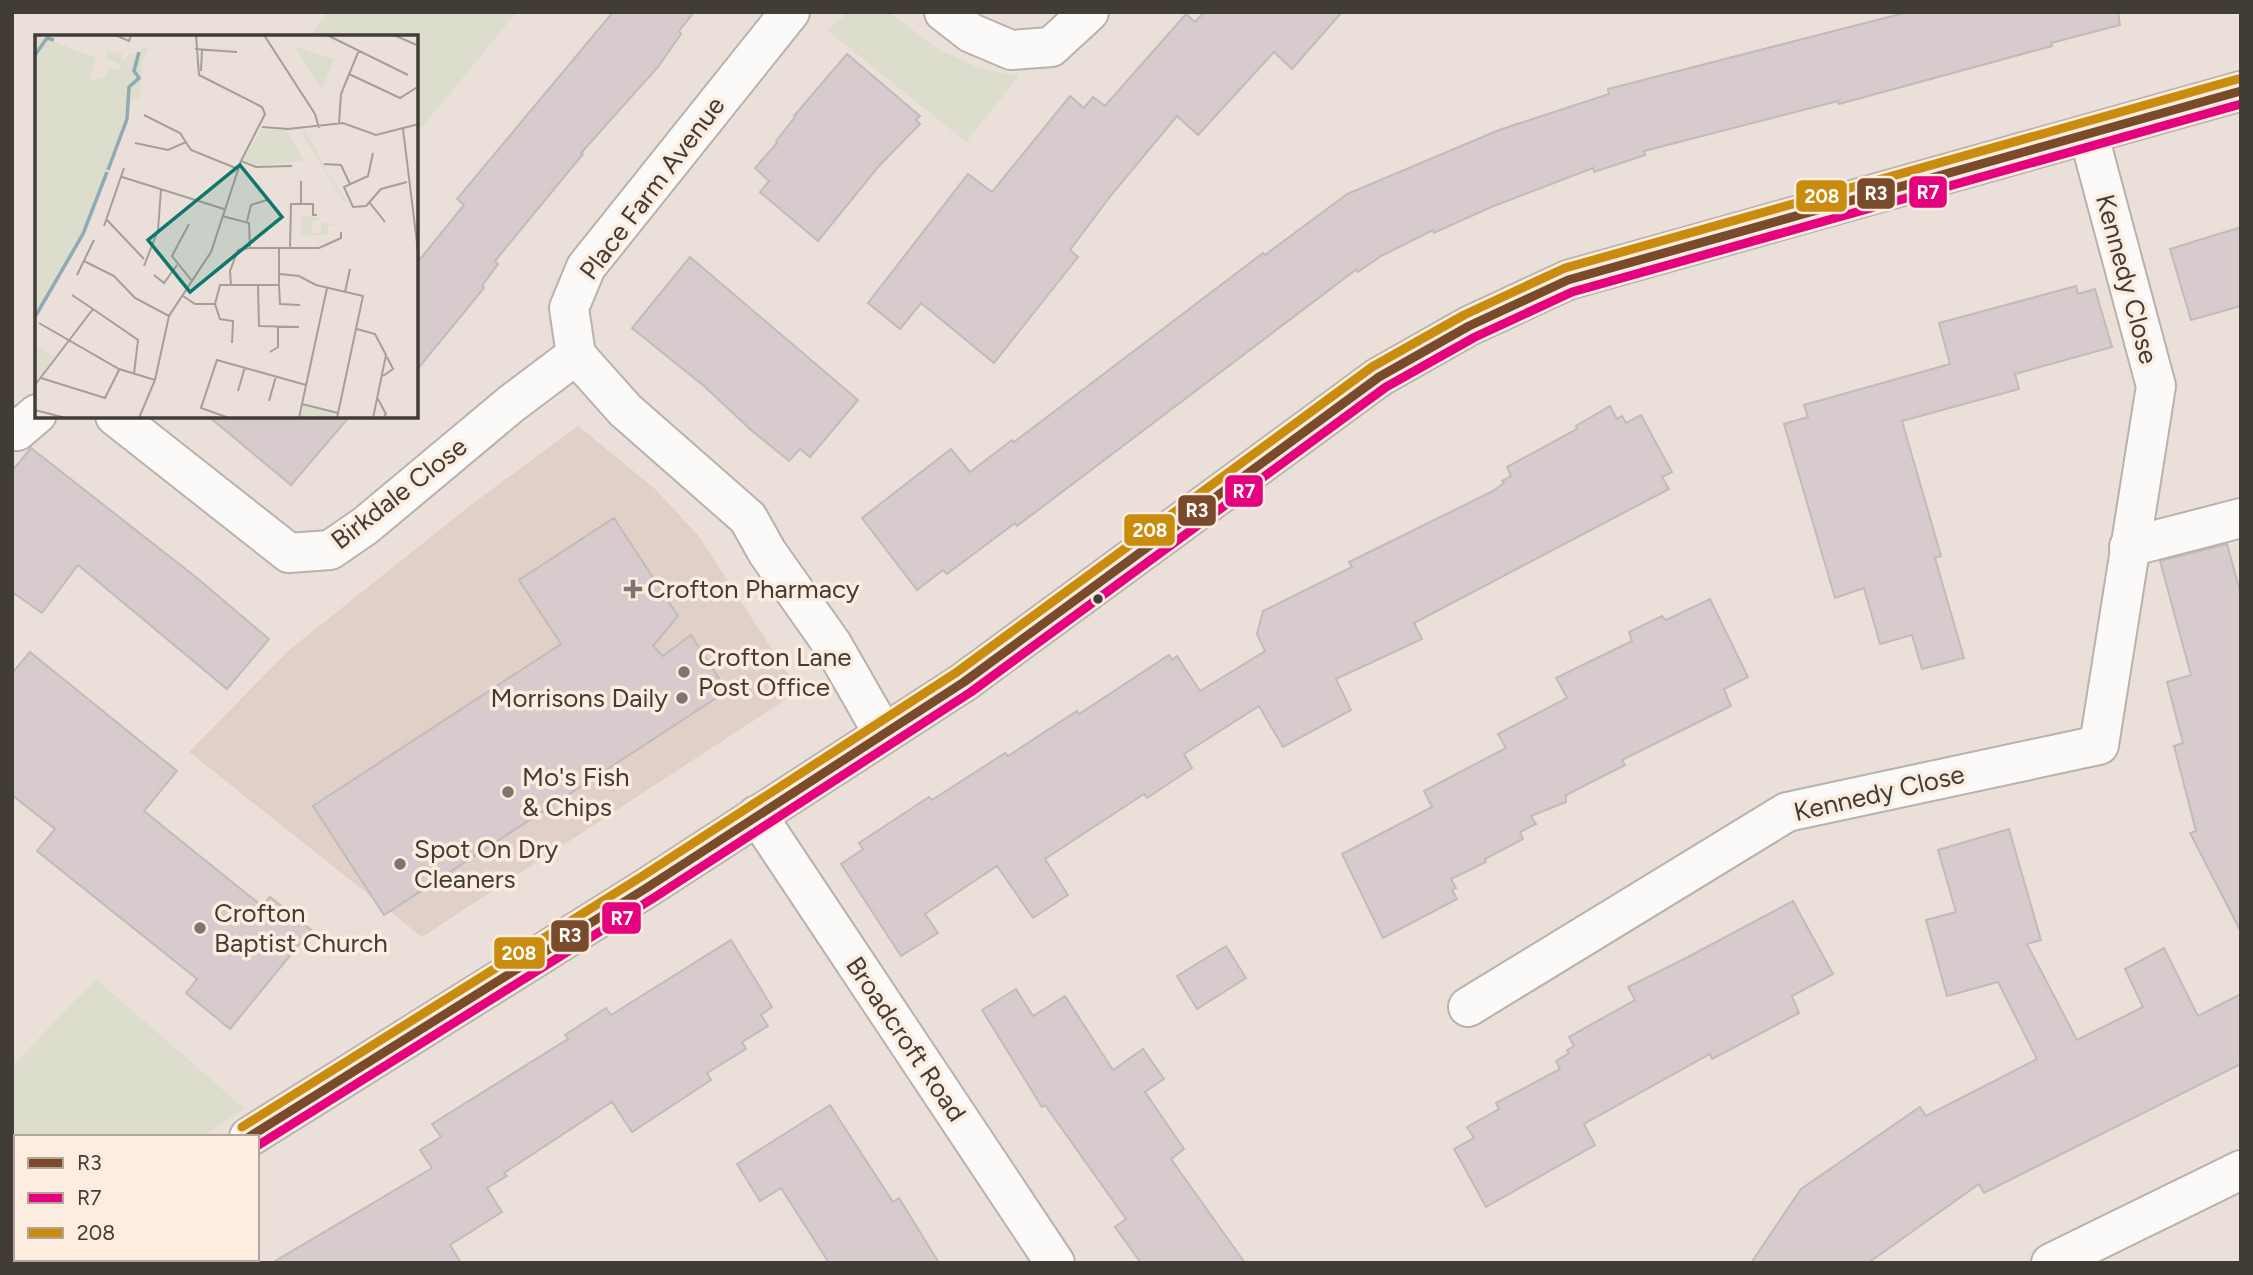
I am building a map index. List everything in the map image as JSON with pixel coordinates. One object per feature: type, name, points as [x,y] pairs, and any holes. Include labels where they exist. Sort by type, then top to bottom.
[{"type":"street","name":"Place Farm Avenue","points":[[576,355],[569,308],[586,267],[790,12]]},
{"type":"street","points":[[944,12],[971,33],[1011,50],[1051,47],[1089,12]]},
{"type":"street","points":[[252,1135],[648,887],[757,815],[795,794],[883,733],[964,682],[1379,377],[1469,326],[1568,280],[2089,136],[2241,91]]},
{"type":"street","name":"Kennedy Close","points":[[1468,1007],[1787,812],[2099,745],[2156,386],[2089,136]]},
{"type":"street","name":"Birkdale Close","points":[[118,418],[289,553],[330,550],[365,526],[511,404],[576,355]]},
{"type":"street","points":[[576,355],[625,410],[748,518],[767,552],[832,644],[883,733]]},
{"type":"street","points":[[2129,547],[2241,518]]},
{"type":"street","name":"Broadcroft Road","points":[[757,815],[1055,1263]]},
{"type":"street","points":[[2051,1263],[2241,1170]]},
{"type":"shaded area","points":[[578,426],[654,488],[698,535],[799,691],[422,937],[189,752],[289,650],[472,504]]},
{"type":"green space","points":[[328,12],[517,12],[418,132],[418,35],[310,35]]},
{"type":"green space","points":[[848,12],[889,12],[936,48],[979,68],[1019,76],[966,142],[827,30]]},
{"type":"green space","points":[[96,979],[245,1109],[204,1135],[14,1135],[12,1256],[12,1066]]},
{"type":"building","points":[[613,12],[694,12],[679,31],[681,34],[658,67],[581,153],[583,154],[495,261],[498,264],[482,286],[484,288],[418,369],[418,262],[464,205],[457,199]]},
{"type":"building","points":[[1204,12],[1342,12],[1292,69],[1274,52],[1198,135],[1177,116],[1112,194],[1070,250],[1078,257],[994,363],[921,303],[900,329],[868,303],[968,174],[992,192],[1070,96],[1084,108],[1093,97],[1105,106],[1186,14],[1195,22]]},
{"type":"building","points":[[1908,12],[2118,12],[2120,25],[1839,104],[1838,101],[1644,151],[1645,155],[1594,172],[1593,168],[1489,208],[1434,233],[1433,230],[1381,256],[1358,272],[1357,269],[1017,526],[1015,523],[947,574],[943,570],[917,590],[862,518],[951,449],[970,472],[1012,440],[1014,442],[1263,253],[1265,255],[1347,194],[1499,130],[1609,94],[1608,89]]},
{"type":"building","points":[[847,54],[920,116],[916,120],[920,124],[878,167],[818,241],[760,192],[769,181],[755,168],[777,143],[794,116]]},
{"type":"building","points":[[2241,227],[2241,306],[2191,320],[2170,249]]},
{"type":"building","points":[[690,257],[858,400],[810,457],[800,449],[789,461],[704,386],[632,328]]},
{"type":"building","points":[[2076,286],[2078,294],[2095,289],[2112,347],[2015,374],[2019,389],[1902,421],[1941,556],[1935,558],[1964,658],[1922,669],[1912,635],[1880,644],[1864,588],[1835,598],[1784,424],[1808,417],[1804,405],[1950,364],[1939,323]]},
{"type":"building","points":[[1610,406],[1617,419],[1622,416],[1626,423],[1641,415],[1672,472],[1662,477],[1669,489],[1414,623],[1422,639],[1336,679],[1351,710],[1283,747],[1259,706],[1184,754],[1192,768],[1147,798],[1144,794],[1045,859],[1068,895],[1033,918],[997,866],[925,914],[938,933],[901,956],[841,864],[863,849],[859,843],[929,797],[932,800],[1005,753],[1008,756],[1077,711],[1079,714],[1169,655],[1172,660],[1177,656],[1200,691],[1265,651],[1257,634],[1263,611],[1352,567],[1349,562],[1493,491],[1511,476],[1507,467],[1577,429],[1576,426]]},
{"type":"building","points":[[210,418],[348,418],[291,485]]},
{"type":"building","points":[[31,448],[197,578],[269,639],[227,689],[78,565],[42,613],[12,592],[12,471]]},
{"type":"building","points":[[614,518],[678,616],[653,646],[663,656],[691,635],[727,691],[384,915],[313,806],[561,644],[519,580]]},
{"type":"building","points":[[2227,544],[2241,595],[2241,932],[2190,833],[2196,831],[2174,746],[2183,743],[2167,682],[2191,675],[2160,561]]},
{"type":"building","points":[[1710,599],[1748,677],[1724,689],[1731,706],[1622,760],[1625,765],[1566,795],[1566,802],[1531,816],[1536,824],[1520,832],[1523,839],[1485,859],[1486,862],[1451,879],[1456,888],[1452,890],[1457,899],[1383,938],[1342,854],[1432,807],[1424,791],[1506,748],[1498,734],[1567,698],[1556,678],[1632,641],[1629,632],[1662,616],[1666,620]]},
{"type":"building","points":[[30,652],[177,771],[144,811],[262,906],[270,897],[311,930],[230,1029],[186,993],[197,979],[37,851],[55,829],[12,795],[12,673]]},
{"type":"building","points":[[2009,829],[2041,940],[2027,944],[2077,1040],[2143,1007],[2125,969],[2164,948],[2198,1016],[2241,994],[2241,1064],[1984,1193],[1979,1184],[1868,1263],[1751,1263],[1801,1189],[1920,1107],[1926,1116],[2037,1059],[1998,982],[1947,996],[1926,920],[1956,912],[1938,850]]},
{"type":"building","points":[[1793,901],[1833,974],[1792,996],[1799,1013],[1712,1059],[1710,1054],[1584,1124],[1595,1145],[1486,1207],[1454,1149],[1474,1138],[1467,1127],[1499,1109],[1496,1103],[1560,1069],[1556,1061],[1569,1053],[1567,1050],[1574,1046],[1569,1037],[1635,1000],[1628,987]]},
{"type":"building","points":[[731,940],[772,1007],[761,1015],[768,1026],[742,1042],[746,1049],[707,1073],[711,1080],[632,1132],[612,1102],[504,1173],[507,1176],[487,1188],[502,1212],[450,1245],[461,1263],[272,1263],[432,1168],[420,1150],[441,1137],[432,1124],[568,1039],[565,1035],[606,1008],[611,1015]]},
{"type":"building","points":[[1226,946],[1246,978],[1197,1009],[1177,976]]},
{"type":"building","points":[[1016,989],[1033,1016],[1065,996],[1113,1070],[1143,1049],[1164,1079],[1145,1092],[1184,1149],[1171,1159],[1245,1263],[1141,1263],[1115,1227],[1126,1219],[1045,1105],[1042,1107],[982,1010]]},
{"type":"building","points":[[830,1105],[893,1202],[899,1198],[939,1263],[829,1263],[781,1188],[760,1201],[737,1164]]},
{"type":"transit line","name":"208","points":[[242,1127],[641,877],[957,672],[1372,367],[1464,315],[1565,268],[2238,79]]},
{"type":"transit line","name":"R3","points":[[252,1135],[648,887],[964,682],[1379,377],[1469,326],[1568,280],[2241,91]]},
{"type":"transit line","name":"R7","points":[[259,1145],[655,897],[971,692],[1386,387],[1475,337],[1572,292],[2241,104]]},
{"type":"place","name":"Crofton Pharmacy","points":[[633,589]]},
{"type":"place","name":"Crofton Lane Post Office","points":[[684,672]]},
{"type":"place","name":"Morrisons Daily","points":[[682,698]]},
{"type":"place","name":"Mo's Fish & Chips","points":[[508,792]]},
{"type":"place","name":"Spot On Dry Cleaners","points":[[400,864]]},
{"type":"place","name":"Crofton Baptist Church","points":[[200,928]]}]
